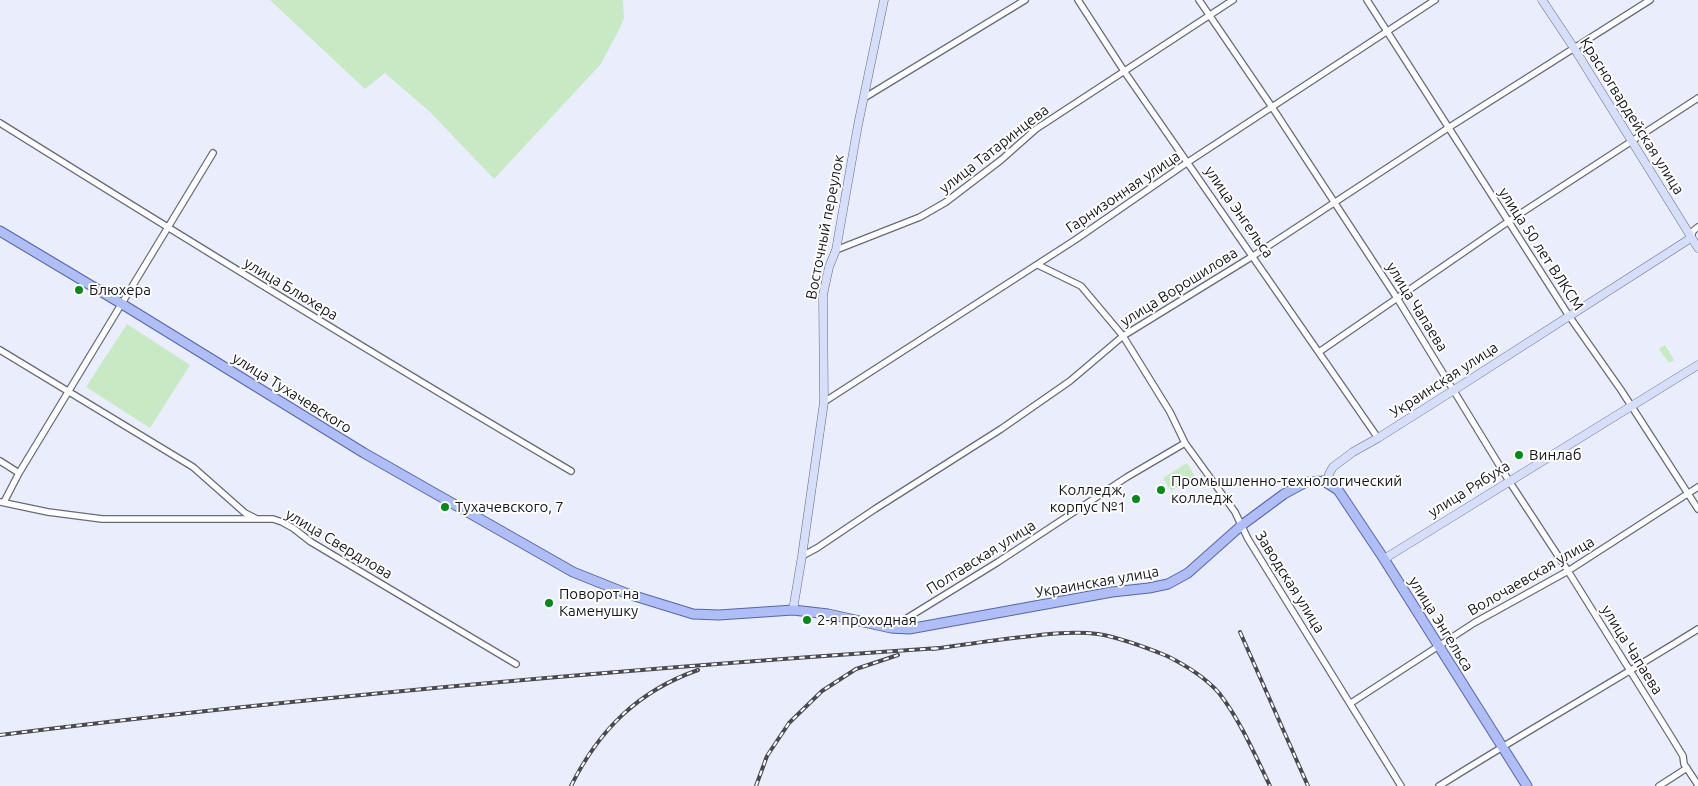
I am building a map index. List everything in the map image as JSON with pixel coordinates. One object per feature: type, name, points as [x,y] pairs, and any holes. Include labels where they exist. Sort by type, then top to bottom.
[{"type":"main road","name":"улица Тухачевского","points":[[0,231],[364,453],[573,572]]},
{"type":"main road","name":"Украинская улица","points":[[573,572],[628,594],[693,614],[719,615],[793,610],[828,614],[891,628],[909,629],[926,627],[1112,592],[1163,586],[1188,572],[1242,525],[1284,494],[1311,481],[1326,482]]},
{"type":"main road","name":"улица Энгельса","points":[[1326,482],[1338,490],[1384,559],[1527,786]]},
{"type":"street","name":"Восточный переулок","points":[[793,610],[824,402],[823,295],[829,267],[836,250],[858,125],[884,0]]},
{"type":"street","points":[[864,98],[1025,0]]},
{"type":"street","name":"улица Энгельса","points":[[1078,0],[1124,71],[1378,438]]},
{"type":"street","name":"улица Чапаева","points":[[1199,0],[1336,203],[1397,298],[1509,481],[1631,671],[1698,785]]},
{"type":"street","name":"улица Татаринцева","points":[[836,250],[920,217],[946,202],[1001,160],[1036,129],[1233,0]]},
{"type":"street","name":"улица 50 лет ВЛКСМ","points":[[1367,0],[1569,316],[1698,509]]},
{"type":"street","name":"Гарнизонная улица","points":[[824,402],[948,320],[1038,264],[1188,162],[1435,0]]},
{"type":"street","name":"Красногвардейская улица","points":[[1542,0],[1695,237],[1698,248]]},
{"type":"street","name":"улица Ворошилова","points":[[802,556],[1002,429],[1070,381],[1123,336],[1253,256],[1448,128],[1650,0]]},
{"type":"street","points":[[1319,352],[1509,221],[1698,98]]},
{"type":"street","name":"улица Блюхера","points":[[0,123],[167,228],[572,471]]},
{"type":"street","points":[[213,153],[2,502],[48,512],[102,519],[257,519]]},
{"type":"street","name":"Украинская улица","points":[[1326,482],[1334,466],[1353,452],[1695,237],[1694,231],[1698,227]]},
{"type":"street","name":"Заводская улица","points":[[1038,264],[1082,286],[1123,336],[1170,412],[1185,443],[1235,512],[1248,539],[1401,786]]},
{"type":"street","name":"улица Свердлова","points":[[0,350],[193,467],[245,513],[257,519],[274,519],[292,528],[311,542],[516,664]]},
{"type":"street","name":"улица Рябуха","points":[[1384,559],[1698,366]]},
{"type":"street","name":"Полтавская улица","points":[[891,628],[998,562],[1113,486],[1185,443]]},
{"type":"street","points":[[0,461],[19,473]]},
{"type":"street","name":"Волочаевская улица","points":[[1351,703],[1474,623],[1568,571],[1698,487]]},
{"type":"street","points":[[1439,786],[1698,629]]},
{"type":"street","points":[[1659,786],[1687,768]]},
{"type":"green space","points":[[270,0],[623,0],[624,18],[600,65],[494,179],[430,112],[385,73],[365,89]]},
{"type":"green space","points":[[127,324],[190,365],[150,428],[86,387]]},
{"type":"green space","points":[[1665,345],[1674,360],[1669,363],[1659,349]]},
{"type":"green space","points":[[1187,463],[1195,476],[1171,491],[1163,478]]},
{"type":"railway","points":[[1240,632],[1308,786]]},
{"type":"railway","points":[[933,649],[1041,635],[1079,633],[1098,634],[1115,638],[1167,656],[1181,663],[1208,682],[1227,703],[1270,786]]},
{"type":"railway","points":[[0,735],[234,708],[587,674],[939,648]]},
{"type":"railway","points":[[756,786],[767,756],[789,723],[822,691],[856,669],[898,655]]},
{"type":"railway","points":[[571,786],[594,747],[622,715],[657,689],[698,670]]},
{"type":"place","name":"Блюхера","points":[[79,290]]},
{"type":"place","name":"Винлаб","points":[[1519,455]]},
{"type":"place","name":"Промышленно-технологический колледж","points":[[1161,490]]},
{"type":"place","name":"Колледж, корпус №1","points":[[1136,499]]},
{"type":"place","name":"Тухачевского, 7","points":[[445,507]]},
{"type":"place","name":"Поворот на Каменушку","points":[[549,603]]},
{"type":"place","name":"2-я проходная","points":[[807,620]]}]
